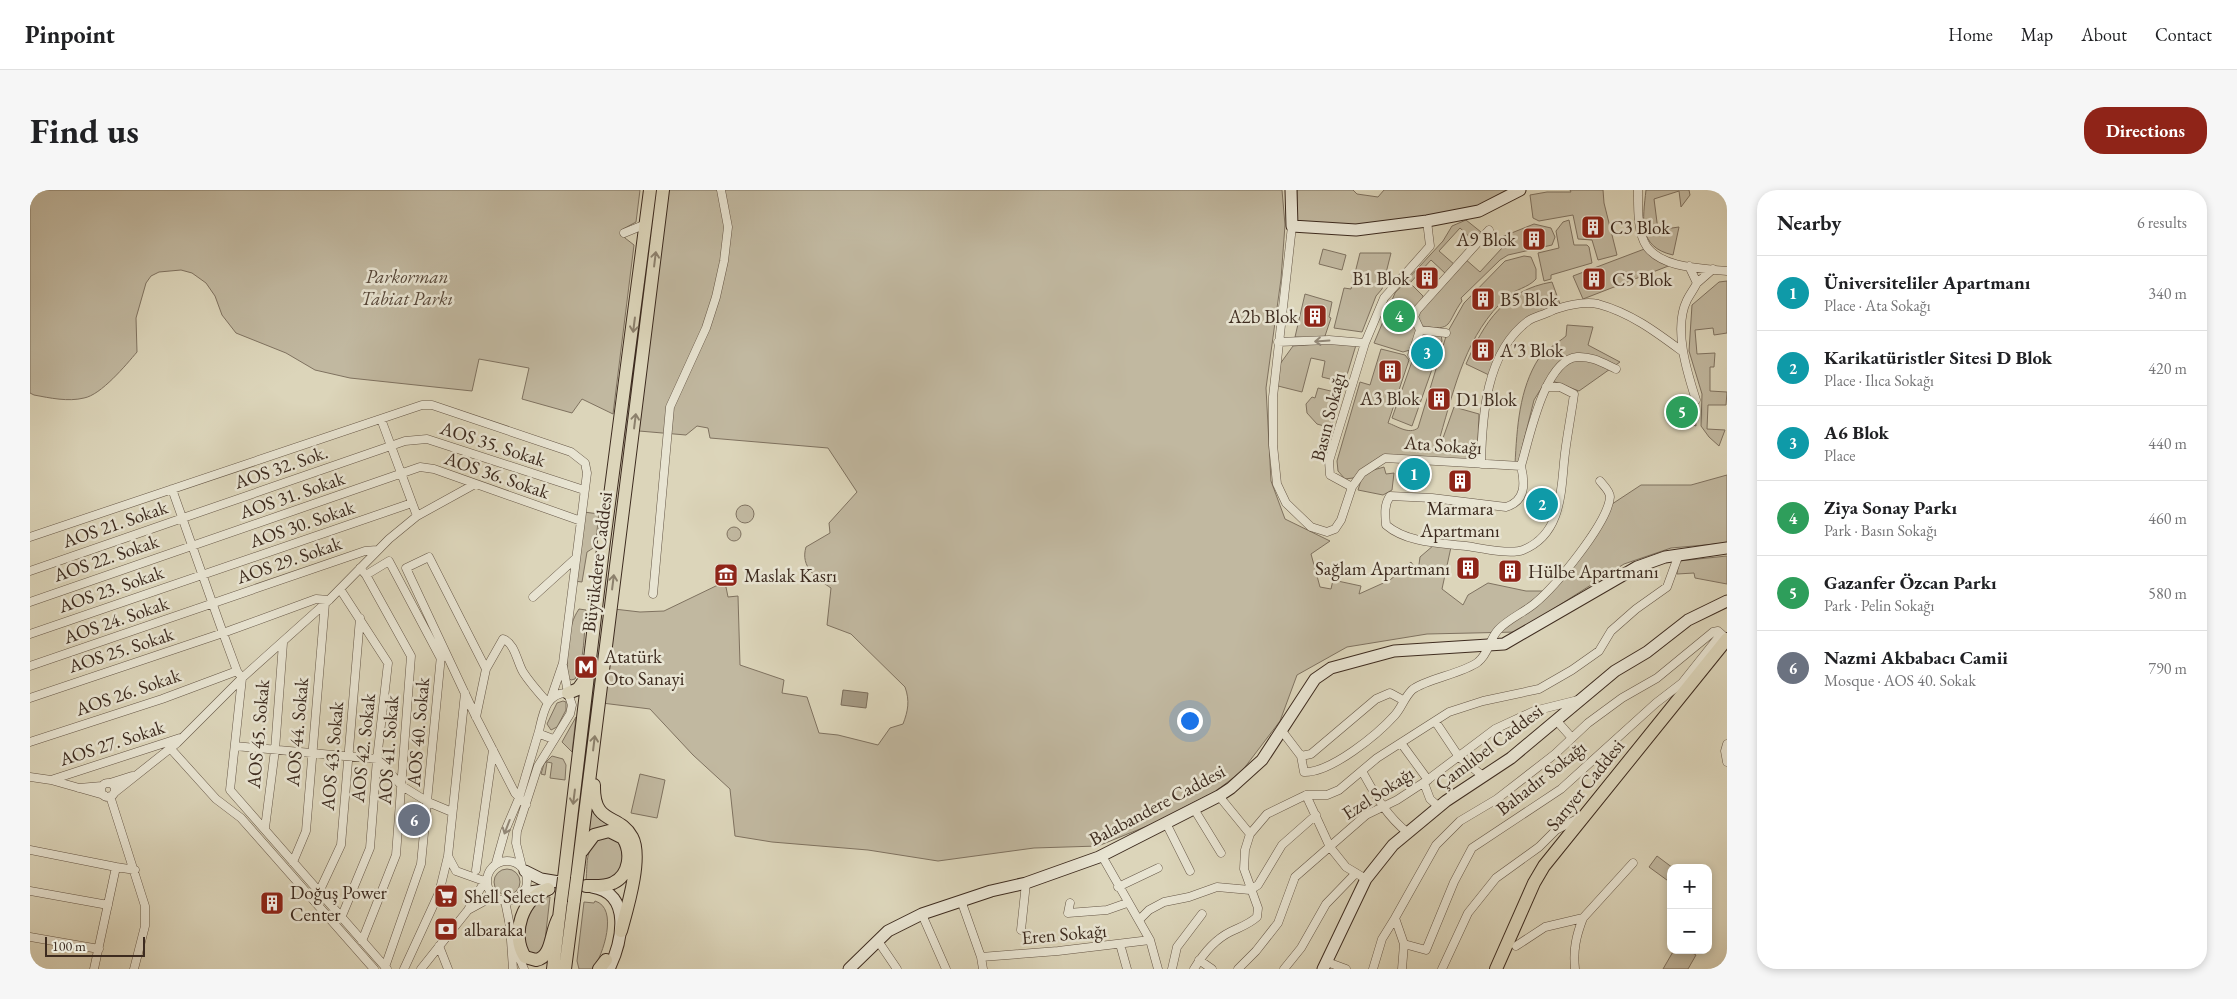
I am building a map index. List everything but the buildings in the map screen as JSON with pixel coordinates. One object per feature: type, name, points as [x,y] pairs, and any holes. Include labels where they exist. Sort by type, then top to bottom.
[{"type":"main road","name":"Büyükdere Caddesi","points":[[576,881],[588,675],[650,190]]},
{"type":"main road","name":"Büyükdere Caddesi","points":[[553,969],[559,917],[576,881],[579,860],[663,190]]},
{"type":"main road","points":[[616,458],[622,466],[619,495],[621,516]]},
{"type":"main road","name":"Sarıyer Caddesi","points":[[1505,969],[1543,882],[1558,854],[1585,815],[1725,638]]},
{"type":"main road","name":"Sarıyer Caddesi","points":[[1496,969],[1534,883],[1727,652]]},
{"type":"main road","points":[[568,693],[578,689],[588,675]]},
{"type":"main road","points":[[590,768],[598,807],[606,818],[620,824],[629,833],[635,847],[635,863],[621,931]]},
{"type":"main road","points":[[576,881],[607,885],[621,877],[629,856],[626,843],[616,833],[603,831],[594,835],[586,842],[579,860]]},
{"type":"main road","points":[[548,889],[536,894],[524,911],[519,932],[520,947],[525,957],[536,960],[544,957],[549,949],[555,924],[559,917]]},
{"type":"main road","name":"Büyükdere Caddesi","points":[[565,969],[570,934],[568,900]]},
{"type":"main road","points":[[570,934],[573,948],[573,969]]},
{"type":"street","points":[[653,594],[670,407],[706,328],[720,279],[728,227],[721,190]]},
{"type":"street","points":[[1291,190],[1292,226],[1356,230],[1427,221],[1479,211],[1520,190]]},
{"type":"street","points":[[1638,190],[1640,228],[1647,246],[1659,256],[1674,263],[1727,271]]},
{"type":"street","name":"Basın Sokağı","points":[[1352,487],[1330,475],[1329,461],[1366,343],[1390,290],[1430,246],[1427,221]]},
{"type":"street","points":[[624,233],[646,224]]},
{"type":"street","name":"Ata Sokağı","points":[[1292,226],[1273,397],[1273,445],[1277,484],[1286,503],[1311,527],[1327,532],[1335,529],[1341,520],[1352,487],[1362,473],[1385,458],[1520,466]]},
{"type":"street","points":[[1412,355],[1420,330],[1414,317],[1419,306],[1488,230]]},
{"type":"street","points":[[1689,266],[1697,283]]},
{"type":"street","points":[[1696,400],[1683,352],[1683,314],[1686,301],[1697,283],[1713,269]]},
{"type":"street","points":[[1481,464],[1482,426],[1492,377],[1506,344],[1529,320],[1560,307],[1595,304],[1630,315],[1683,352]]},
{"type":"street","points":[[1420,330],[1446,333]]},
{"type":"street","points":[[1278,342],[1329,340],[1366,343]]},
{"type":"street","points":[[1546,387],[1560,387],[1574,394],[1564,462],[1563,490],[1558,510],[1549,529],[1537,542],[1522,551],[1499,551],[1409,537],[1394,532],[1386,525],[1386,502],[1390,496],[1432,498],[1506,507],[1513,505],[1520,499],[1523,490],[1524,480],[1520,466],[1537,409],[1546,387],[1560,366],[1574,357],[1592,358],[1616,369]]},
{"type":"street","points":[[30,537],[422,405],[432,405],[571,452],[585,462],[587,473],[562,662],[519,798],[505,831],[494,865],[468,910],[421,969]]},
{"type":"street","points":[[381,419],[417,516]]},
{"type":"street","name":"AOS 35. Sokak","points":[[391,446],[405,441],[427,439],[584,490]]},
{"type":"street","name":"AOS 32. Sok.","points":[[182,518],[391,446]]},
{"type":"street","name":"AOS 36. Sokak","points":[[402,474],[420,467],[426,467],[581,521]]},
{"type":"street","name":"AOS 31. Sokak","points":[[192,546],[402,474]]},
{"type":"street","points":[[1282,731],[1301,756],[1304,772],[1312,773],[1368,742],[1397,713],[1403,700],[1414,689],[1476,663],[1485,655],[1497,631],[1535,604],[1562,577],[1595,531],[1606,510],[1610,497],[1609,492],[1600,481]]},
{"type":"street","points":[[30,777],[51,780],[109,795],[183,737],[242,678],[327,602],[377,550],[417,516],[475,484]]},
{"type":"street","points":[[172,489],[212,604],[237,671],[242,678],[230,790],[386,968]]},
{"type":"street","name":"AOS 30. Sokak","points":[[202,576],[412,503]]},
{"type":"street","name":"AOS 21. Sokak","points":[[30,571],[182,518]]},
{"type":"street","name":"AOS 22. Sokak","points":[[30,602],[192,546]]},
{"type":"street","name":"Balabandere Caddesi","points":[[1008,888],[1102,856],[1166,824],[1231,788],[1262,760],[1315,678],[1331,668],[1394,651],[1491,645],[1512,641],[1637,567],[1659,558],[1727,548]]},
{"type":"street","name":"AOS 29. Sokak","points":[[212,604],[366,551],[377,550]]},
{"type":"street","points":[[1194,969],[1214,942],[1230,932],[1247,926],[1257,917],[1258,908],[1244,869],[1245,850],[1250,834],[1267,814],[1306,795],[1327,795],[1340,790],[1362,771],[1401,743],[1449,712],[1483,701],[1539,689],[1572,670],[1599,651],[1612,631],[1643,604],[1667,587],[1679,554]]},
{"type":"street","points":[[486,669],[429,557],[406,568],[476,717],[515,793],[526,806]]},
{"type":"street","points":[[533,597],[576,558]]},
{"type":"street","points":[[366,575],[389,561],[441,658]]},
{"type":"street","name":"AOS 41. Sokak","points":[[360,568],[366,575],[411,656],[396,856],[362,941]]},
{"type":"street","name":"AOS 23. Sokak","points":[[30,634],[202,576]]},
{"type":"street","name":"AOS 42. Sokak","points":[[340,589],[388,663],[377,759],[370,848],[341,918]]},
{"type":"street","name":"AOS 25. Sokak","points":[[30,698],[223,633],[316,599],[327,602]]},
{"type":"street","name":"Çamlıbel Caddesi","points":[[1325,965],[1361,876],[1393,844],[1439,807],[1511,758],[1616,671],[1647,652],[1688,620],[1727,601]]},
{"type":"street","name":"AOS 44. Sokak","points":[[293,862],[306,831],[311,753],[327,602]]},
{"type":"street","name":"AOS 24. Sokak","points":[[30,666],[212,604]]},
{"type":"street","name":"AOS 43. Sokak","points":[[319,892],[341,845],[360,618]]},
{"type":"street","points":[[1373,969],[1382,939],[1436,845],[1460,821],[1497,799],[1555,754],[1588,723],[1622,698],[1657,678],[1713,632],[1718,631],[1725,638]]},
{"type":"street","name":"Bahadır Sokağı","points":[[1404,944],[1426,950],[1454,882],[1472,848],[1560,789],[1656,703],[1682,683],[1725,638]]},
{"type":"street","points":[[476,717],[486,669],[503,639],[507,640],[515,652],[524,673],[550,700]]},
{"type":"street","name":"AOS 45. Sokak","points":[[265,828],[275,750],[283,643]]},
{"type":"street","name":"AOS 40. Sokak","points":[[386,968],[421,864],[442,643]]},
{"type":"street","points":[[524,893],[527,882],[516,843],[517,831],[538,766],[570,714],[572,705],[562,662]]},
{"type":"street","name":"AOS 26. Sokak","points":[[30,742],[162,699],[237,671]]},
{"type":"street","points":[[404,969],[444,880],[465,692]]},
{"type":"street","points":[[550,700],[559,694],[568,693]]},
{"type":"street","points":[[1301,756],[1311,754],[1376,699],[1390,693],[1403,700]]},
{"type":"street","name":"Ezel Sokağı","points":[[1238,969],[1256,952],[1278,923],[1295,877],[1366,815],[1382,808],[1426,781],[1495,729],[1534,711],[1581,699]]},
{"type":"street","points":[[1556,720],[1572,738]]},
{"type":"street","points":[[1435,721],[1459,757],[1483,776]]},
{"type":"street","points":[[539,731],[540,734],[553,739]]},
{"type":"street","name":"AOS 27. Sokak","points":[[51,780],[183,737]]},
{"type":"street","points":[[1401,743],[1426,781],[1430,800],[1439,807]]},
{"type":"street","points":[[1727,744],[1725,751],[1727,762]]},
{"type":"street","points":[[235,746],[377,759],[402,786],[428,802],[452,812]]},
{"type":"street","points":[[170,748],[216,799],[241,818],[374,969]]},
{"type":"street","points":[[476,870],[493,750]]},
{"type":"street","points":[[1362,771],[1382,808],[1392,820],[1408,833]]},
{"type":"street","points":[[78,788],[102,786],[106,783],[134,776]]},
{"type":"street","points":[[109,795],[114,786],[110,783]]},
{"type":"street","points":[[102,786],[101,791],[109,795],[135,870],[145,906],[146,926],[134,969]]},
{"type":"street","points":[[1284,969],[1302,948],[1326,904],[1361,876],[1346,867],[1330,847],[1306,795]]},
{"type":"street","points":[[1219,796],[1250,834]]},
{"type":"street","points":[[1194,809],[1221,852]]},
{"type":"street","points":[[1139,920],[1149,910],[1164,902],[1188,897],[1217,887],[1250,890],[1258,885],[1282,845],[1316,815]]},
{"type":"street","points":[[1442,969],[1468,913],[1496,878],[1540,847],[1556,830],[1585,815]]},
{"type":"street","points":[[1166,824],[1190,872]]},
{"type":"street","points":[[1540,847],[1558,854]]},
{"type":"street","points":[[30,850],[135,870]]},
{"type":"street","points":[[448,856],[456,871],[485,880]]},
{"type":"street","points":[[1102,856],[1150,940],[1158,969]]},
{"type":"street","points":[[465,874],[501,861],[512,861],[523,869],[553,882],[576,881],[603,890],[615,899],[621,916],[621,931],[604,967]]},
{"type":"street","points":[[1575,969],[1573,952],[1575,937],[1583,918],[1633,863]]},
{"type":"street","points":[[94,969],[116,867]]},
{"type":"street","points":[[1118,887],[1158,868]]},
{"type":"street","points":[[444,880],[456,871]]},
{"type":"street","points":[[485,880],[488,890],[495,898]]},
{"type":"street","points":[[1021,930],[1026,883]]},
{"type":"street","points":[[923,916],[963,906],[1008,888]]},
{"type":"street","points":[[854,967],[878,941],[923,916],[991,891],[1008,888]]},
{"type":"street","points":[[468,910],[482,901],[495,898],[505,901],[516,899],[524,893],[548,889],[591,893],[603,898],[612,909],[614,931],[604,967]]},
{"type":"street","points":[[30,891],[108,905]]},
{"type":"street","points":[[505,901],[516,953],[524,969]]},
{"type":"street","points":[[1070,903],[1068,913],[1107,910],[1128,904]]},
{"type":"street","points":[[963,906],[981,957],[982,969]]},
{"type":"street","points":[[1172,969],[1178,947],[1202,914]]},
{"type":"street","points":[[923,916],[946,969]]},
{"type":"street","points":[[1394,918],[1404,944],[1402,969]]},
{"type":"street","points":[[1516,946],[1545,927],[1583,918]]},
{"type":"street","points":[[510,926],[513,969]]},
{"type":"street","points":[[30,936],[99,949]]},
{"type":"street","name":"Eren Sokağı","points":[[981,957],[1150,940]]},
{"type":"street","points":[[878,941],[898,969]]},
{"type":"street","points":[[1120,944],[1127,969]]},
{"type":"street","points":[[438,946],[448,969]]},
{"type":"street","points":[[1199,960],[1212,969]]},
{"type":"street","points":[[1325,965],[1346,969]]},
{"type":"green space","name":"Parkorman Tabiat Parkı","points":[[30,190],[640,190],[636,222],[623,229],[625,238],[634,245],[613,414],[582,399],[572,413],[522,399],[529,368],[479,359],[472,391],[350,378],[315,370],[286,353],[236,333],[222,315],[215,296],[206,283],[192,273],[181,270],[159,272],[151,276],[146,283],[136,318],[137,352],[105,386],[91,396],[72,400],[34,395],[30,393]]},
{"type":"green space","points":[[668,190],[1282,190],[1285,225],[1281,279],[1266,388],[1271,481],[1285,519],[1330,541],[1311,554],[1320,587],[1331,589],[1333,580],[1361,586],[1359,594],[1390,580],[1411,562],[1418,572],[1420,557],[1434,545],[1451,547],[1442,589],[1463,605],[1468,595],[1488,583],[1526,591],[1545,591],[1561,576],[1606,508],[1641,485],[1691,485],[1727,475],[1727,543],[1671,548],[1624,564],[1517,632],[1427,634],[1347,647],[1297,675],[1280,721],[1242,771],[1216,791],[1152,824],[1098,846],[1034,848],[938,861],[868,850],[772,842],[735,836],[730,789],[693,755],[650,709],[602,703],[614,609],[640,612],[664,611],[720,584],[726,587],[728,597],[738,596],[740,665],[784,680],[782,693],[807,697],[819,733],[838,735],[878,745],[890,728],[903,724],[908,697],[905,687],[851,634],[827,625],[831,588],[815,576],[805,560],[806,547],[830,533],[829,523],[857,492],[828,448],[710,438],[708,428],[697,426],[686,435],[639,431]]},
{"type":"green space","points":[[1297,190],[1353,190],[1357,194],[1378,197],[1384,190],[1508,190],[1475,207],[1426,218],[1361,226],[1297,224]]},
{"type":"green space","points":[[1570,190],[1603,190],[1604,203],[1617,255],[1598,260],[1592,240],[1578,239],[1573,215],[1539,221],[1533,218],[1530,195],[1547,192],[1571,192]]},
{"type":"green space","points":[[1646,190],[1689,190],[1690,195],[1681,207],[1679,191],[1654,199],[1658,230],[1679,227],[1673,255],[1653,246],[1648,239],[1644,221]]},
{"type":"green space","points":[[1466,220],[1481,232],[1474,241],[1460,228],[1439,251],[1455,265],[1446,274],[1431,260],[1410,283],[1423,296],[1423,299],[1417,305],[1417,331],[1410,350],[1403,352],[1374,343],[1395,293],[1443,241],[1452,226]]},
{"type":"green space","points":[[1569,220],[1574,245],[1587,245],[1589,247],[1592,263],[1551,275],[1551,279],[1544,281],[1538,253],[1559,248],[1556,231],[1563,222]]},
{"type":"green space","points":[[1534,224],[1551,228],[1555,237],[1552,245],[1508,255],[1500,260],[1461,298],[1462,301],[1448,324],[1440,328],[1422,326],[1417,318],[1419,310],[1464,258],[1480,272],[1502,248],[1494,240]]},
{"type":"green space","points":[[1647,248],[1671,265],[1583,299],[1573,276]]},
{"type":"green space","points":[[1323,249],[1346,255],[1342,270],[1319,264]]},
{"type":"green space","points":[[1360,253],[1391,253],[1382,289],[1376,296],[1362,332],[1334,328],[1344,288],[1351,289]]},
{"type":"green space","points":[[1524,256],[1531,257],[1536,269],[1536,279],[1507,297],[1481,327],[1457,380],[1440,437],[1443,438],[1454,407],[1479,414],[1477,460],[1383,456],[1353,478],[1345,479],[1338,471],[1337,461],[1360,382],[1370,385],[1381,349],[1405,355],[1409,360],[1388,423],[1399,428],[1414,430],[1418,428],[1447,333],[1464,303],[1505,261]]},
{"type":"green space","points":[[1727,281],[1727,333],[1714,335],[1713,328],[1695,330],[1697,354],[1715,353],[1714,367],[1710,367],[1710,391],[1727,392],[1726,405],[1708,405],[1707,429],[1725,430],[1719,446],[1701,426],[1702,394],[1689,351],[1692,305],[1719,282]]},
{"type":"green space","points":[[1552,282],[1560,304],[1533,317],[1515,329],[1502,347],[1489,375],[1466,364],[1480,335],[1498,310],[1521,292]]},
{"type":"green space","points":[[1305,294],[1332,302],[1329,317],[1331,318],[1324,339],[1295,337]]},
{"type":"green space","points":[[1567,325],[1593,327],[1588,345],[1620,362],[1579,391],[1547,379],[1534,400],[1518,464],[1515,464],[1520,409],[1527,383],[1539,358],[1566,336]]},
{"type":"green space","points":[[1422,333],[1441,334],[1442,341],[1412,426],[1392,418]]},
{"type":"green space","points":[[1327,343],[1356,345],[1331,428],[1317,424],[1307,413],[1306,404],[1312,397],[1315,398],[1318,388],[1339,393],[1342,382],[1322,377],[1325,361],[1311,358],[1302,392],[1278,386],[1280,364],[1293,346]]},
{"type":"green space","points":[[1694,400],[1696,426],[1666,416],[1672,409]]},
{"type":"green space","points":[[1384,467],[1386,474],[1394,473],[1392,490],[1383,495],[1358,490],[1362,477],[1370,471]]},
{"type":"green space","points":[[741,505],[749,505],[754,510],[752,521],[741,523],[736,518],[736,510]]},
{"type":"green space","points":[[584,512],[599,514],[595,547],[587,552],[582,582],[574,581]]},
{"type":"green space","points":[[731,527],[737,527],[741,534],[737,541],[731,541],[727,537],[727,531]]},
{"type":"green space","points":[[1727,556],[1727,584],[1695,578],[1694,573],[1677,574],[1679,561]]},
{"type":"green space","points":[[579,609],[586,610],[584,645],[581,663],[575,679],[571,680],[568,677],[567,669],[568,642],[572,624]]},
{"type":"green space","points":[[566,702],[566,710],[557,727],[551,730],[547,724],[557,703]]},
{"type":"green space","points":[[576,717],[572,752],[562,742]]},
{"type":"green space","points":[[552,756],[563,759],[566,765],[565,780],[550,778],[552,763],[547,762],[545,775],[541,774],[544,764]]},
{"type":"green space","points":[[640,774],[665,780],[657,818],[631,813]]},
{"type":"green space","points":[[591,810],[600,820],[610,825],[589,833]]},
{"type":"green space","points":[[604,836],[616,839],[619,844],[622,855],[620,871],[608,880],[586,881],[587,861],[590,850]]},
{"type":"green space","points":[[1657,856],[1668,864],[1667,880],[1649,867]]},
{"type":"green space","points":[[507,869],[516,873],[520,882],[516,891],[507,895],[498,891],[494,882],[498,873]]},
{"type":"green space","points":[[545,897],[550,897],[544,949],[540,955],[527,952],[523,933],[530,905]]},
{"type":"green space","points":[[595,901],[602,905],[606,913],[608,922],[607,932],[601,953],[593,969],[579,969],[577,961],[584,902],[594,903]]},
{"type":"green space","points":[[1672,954],[1696,955],[1688,969],[1663,969]]},
{"type":"shaded area","points":[[843,690],[868,693],[866,708],[841,705]]},
{"type":"place","name":"C3 Blok","points":[[1593,227]]},
{"type":"place","name":"A9 Blok","points":[[1534,239]]},
{"type":"place","name":"B1 Blok","points":[[1427,278]]},
{"type":"place","name":"C5 Blok","points":[[1594,279]]},
{"type":"place","name":"B5 Blok","points":[[1483,299]]},
{"type":"place","name":"A2b Blok","points":[[1315,316]]},
{"type":"place","name":"Ziya Sonay Parkı","points":[[1399,316]]},
{"type":"place","name":"A'3 Blok","points":[[1483,350]]},
{"type":"place","name":"A6 Blok","points":[[1427,353]]},
{"type":"place","name":"A3 Blok","points":[[1390,371]]},
{"type":"place","name":"D1 Blok","points":[[1439,399]]},
{"type":"place","name":"Gazanfer Özcan Parkı","points":[[1682,412]]},
{"type":"place","name":"Üniversiteliler Apartmanı","points":[[1414,474]]},
{"type":"place","name":"Marmara Apartmanı","points":[[1460,481]]},
{"type":"place","name":"Karikatüristler Sitesi D Blok","points":[[1542,504]]},
{"type":"place","name":"Sağlam Apartmanı","points":[[1468,568]]},
{"type":"place","name":"Hülbe Apartmanı","points":[[1510,571]]},
{"type":"place","name":"Maslak Kasrı","points":[[726,575]]},
{"type":"place","name":"Atatürk Oto Sanayi","points":[[586,667]]},
{"type":"place","name":"Nazmi Akbabacı Camii","points":[[414,820]]},
{"type":"place","name":"Shell Select","points":[[446,896]]},
{"type":"place","name":"Doğuş Power Center","points":[[272,903]]},
{"type":"place","name":"albaraka","points":[[446,929]]}]
